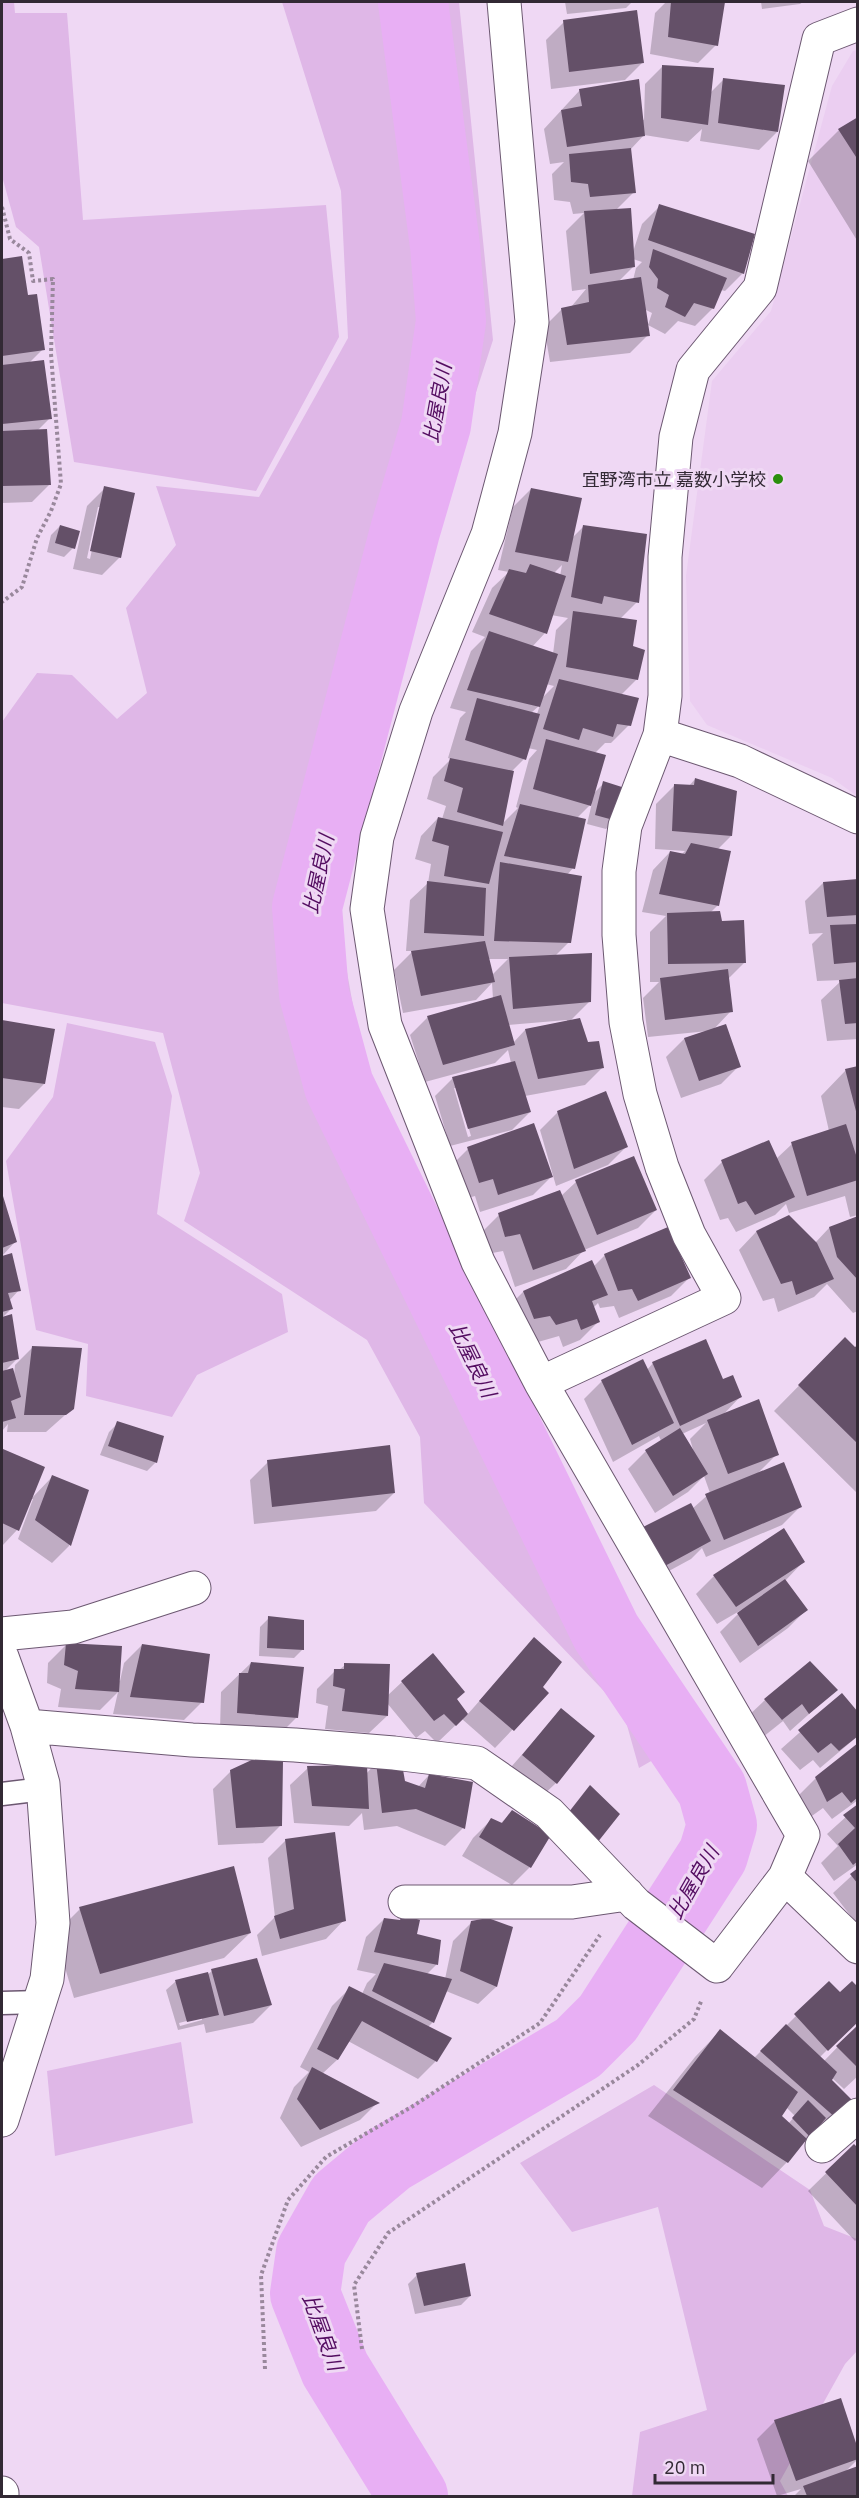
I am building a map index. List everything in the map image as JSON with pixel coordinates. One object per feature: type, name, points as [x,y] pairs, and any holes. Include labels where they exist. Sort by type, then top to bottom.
[{"type":"street","points":[[27,1726],[192,1740],[394,1752],[477,1763],[549,1813],[631,1899],[710,1961],[785,1877],[803,1835],[541,1383],[478,1262],[385,1025],[367,909],[377,837],[416,711],[488,534],[515,433],[532,322],[504,2]]},
{"type":"street","points":[[541,1383],[724,1298],[689,1235],[662,1167],[640,1094],[626,1022],[619,935],[621,860],[625,826],[660,735],[665,696],[664,557],[676,437],[693,370],[760,288],[819,39],[858,24]]},
{"type":"street","points":[[660,735],[740,761],[858,818]]},
{"type":"street","points":[[2,1634],[73,1627],[109,1617],[138,1604],[194,1588]]},
{"type":"street","points":[[2,1657],[27,1726],[43,1789],[53,1923],[46,1980],[2,2120]]},
{"type":"street","points":[[785,1877],[857,1948]]},
{"type":"street","points":[[405,1902],[572,1902],[631,1899]]},
{"type":"street","points":[[822,2146],[858,2115]]},
{"type":"lane","points":[[2,1794],[43,1789]]},
{"type":"lane","points":[[2,2002],[39,2002]]},
{"type":"path","points":[[2,207],[10,239],[28,253],[33,281],[52,279],[51,354],[61,483],[51,511],[37,538],[22,587],[2,602]]},
{"type":"path","points":[[265,2369],[261,2275],[288,2200],[326,2157],[413,2106],[540,2024],[631,1899]]},
{"type":"path","points":[[362,2349],[354,2285],[388,2233],[638,2065],[694,2019],[710,1961]]},
{"type":"shaded area","points":[[2,2],[14,2],[15,13],[67,13],[83,220],[326,205],[339,337],[256,491],[74,462],[39,247],[16,227],[2,176]]},
{"type":"shaded area","points":[[282,2],[459,2],[493,340],[426,546],[328,866],[371,1106],[529,1453],[693,1737],[639,1768],[623,1711],[424,1503],[420,1437],[367,1340],[184,1221],[200,1173],[163,1033],[2,1003],[2,722],[37,673],[72,675],[117,719],[147,693],[126,608],[176,545],[156,486],[259,497],[348,338],[341,191]]},
{"type":"shaded area","name":"宜野湾市立 嘉数小学校","points":[[857,50],[857,796],[832,778],[707,725],[690,701],[686,576],[712,381],[771,311],[832,86],[853,51]]},
{"type":"shaded area","points":[[67,1023],[155,1042],[172,1096],[157,1214],[282,1294],[288,1332],[197,1375],[172,1417],[86,1396],[88,1344],[36,1330],[6,1161],[53,1097]]},
{"type":"shaded area","points":[[181,2042],[193,2123],[55,2156],[47,2071]]},
{"type":"shaded area","points":[[654,2085],[810,2190],[824,2226],[857,2239],[857,2351],[845,2364],[780,2481],[788,2496],[632,2496],[640,2432],[707,2410],[658,2207],[572,2232],[520,2163]]},
{"type":"building","points":[[671,2],[725,2],[718,46],[668,37]]},
{"type":"building","points":[[637,10],[644,63],[569,72],[563,20]]},
{"type":"building","points":[[662,65],[714,68],[708,125],[661,118]]},
{"type":"building","points":[[723,78],[785,85],[778,132],[718,123]]},
{"type":"building","points":[[639,79],[645,136],[567,147],[561,110],[582,106],[579,89]]},
{"type":"building","points":[[858,117],[858,160],[838,129]]},
{"type":"building","points":[[631,148],[636,193],[590,197],[588,184],[571,182],[569,154]]},
{"type":"building","points":[[659,204],[755,234],[744,274],[648,240]]},
{"type":"building","points":[[631,208],[635,267],[590,274],[584,211]]},
{"type":"building","points":[[653,249],[727,278],[714,309],[694,303],[685,317],[665,307],[669,295],[657,288],[658,279],[649,267]]},
{"type":"building","points":[[22,256],[28,295],[37,294],[45,350],[2,356],[2,259]]},
{"type":"building","points":[[641,277],[650,336],[567,345],[561,308],[589,302],[588,285]]},
{"type":"building","points":[[44,360],[52,419],[2,424],[2,365]]},
{"type":"building","points":[[47,429],[51,485],[2,486],[2,431]]},
{"type":"building","points":[[104,486],[135,493],[121,558],[90,551]]},
{"type":"building","points":[[531,488],[582,498],[568,562],[515,552]]},
{"type":"building","points":[[60,525],[80,531],[75,549],[55,543]]},
{"type":"building","points":[[583,525],[647,534],[639,603],[604,596],[602,604],[571,597]]},
{"type":"building","points":[[530,564],[566,576],[547,634],[489,614],[509,569],[526,573]]},
{"type":"building","points":[[573,611],[637,620],[633,646],[645,650],[638,680],[566,667]]},
{"type":"building","points":[[489,631],[558,654],[540,707],[467,690]]},
{"type":"building","points":[[559,679],[639,698],[631,726],[617,724],[613,737],[583,728],[579,740],[543,729]]},
{"type":"building","points":[[477,698],[540,714],[526,760],[465,740]]},
{"type":"building","points":[[546,739],[606,755],[591,806],[533,789]]},
{"type":"building","points":[[450,758],[514,771],[503,826],[457,812],[463,788],[444,781]]},
{"type":"building","points":[[695,778],[737,791],[732,836],[672,831],[674,784],[694,785]]},
{"type":"building","points":[[603,781],[625,788],[617,821],[595,815]]},
{"type":"building","points":[[520,804],[586,819],[575,869],[504,856]]},
{"type":"building","points":[[438,817],[503,832],[489,884],[444,876],[449,846],[432,841]]},
{"type":"building","points":[[691,843],[731,851],[719,906],[659,894],[670,851],[685,854]]},
{"type":"building","points":[[500,862],[582,876],[571,943],[494,941]]},
{"type":"building","points":[[858,879],[858,915],[827,917],[823,882]]},
{"type":"building","points":[[427,881],[486,888],[484,936],[424,933]]},
{"type":"building","points":[[720,911],[722,921],[744,920],[746,963],[668,964],[667,913]]},
{"type":"building","points":[[858,924],[858,962],[834,964],[830,925]]},
{"type":"building","points":[[485,941],[495,982],[421,996],[411,951]]},
{"type":"building","points":[[592,953],[591,1002],[513,1009],[509,957]]},
{"type":"building","points":[[728,969],[733,1012],[665,1020],[660,978]]},
{"type":"building","points":[[858,978],[858,1023],[845,1024],[839,980]]},
{"type":"building","points":[[501,995],[515,1045],[443,1065],[427,1016]]},
{"type":"building","points":[[580,1018],[588,1042],[599,1041],[604,1068],[538,1079],[525,1029]]},
{"type":"building","points":[[2,1020],[55,1029],[45,1084],[2,1078]]},
{"type":"building","points":[[726,1024],[741,1067],[699,1081],[684,1038]]},
{"type":"building","points":[[515,1061],[531,1112],[468,1129],[452,1077]]},
{"type":"building","points":[[858,1066],[858,1115],[857,1115],[845,1069]]},
{"type":"building","points":[[606,1091],[628,1147],[574,1169],[557,1111]]},
{"type":"building","points":[[534,1123],[553,1177],[498,1195],[493,1179],[479,1183],[467,1147]]},
{"type":"building","points":[[846,1124],[858,1161],[858,1180],[807,1196],[791,1142]]},
{"type":"building","points":[[769,1140],[795,1197],[755,1215],[746,1201],[738,1204],[721,1160]]},
{"type":"building","points":[[634,1156],[657,1210],[597,1235],[575,1180]]},
{"type":"building","points":[[560,1190],[586,1251],[533,1270],[520,1234],[505,1237],[498,1213]]},
{"type":"building","points":[[2,1196],[17,1242],[2,1248]]},
{"type":"building","points":[[789,1215],[817,1243],[834,1279],[796,1295],[792,1281],[781,1284],[756,1231]]},
{"type":"building","points":[[858,1216],[858,1280],[837,1257],[829,1227]]},
{"type":"building","points":[[668,1227],[691,1278],[638,1301],[632,1289],[618,1291],[604,1254]]},
{"type":"building","points":[[12,1253],[21,1291],[8,1293],[13,1309],[2,1312],[2,1256]]},
{"type":"building","points":[[592,1260],[608,1295],[592,1301],[600,1322],[581,1330],[577,1319],[556,1325],[550,1316],[534,1319],[523,1291]]},
{"type":"building","points":[[12,1314],[19,1359],[2,1363],[2,1317]]},
{"type":"building","points":[[845,1337],[855,1347],[858,1345],[858,1444],[798,1385]]},
{"type":"building","points":[[706,1339],[723,1379],[733,1375],[742,1397],[680,1426],[652,1362]]},
{"type":"building","points":[[32,1346],[82,1348],[74,1409],[66,1415],[24,1415]]},
{"type":"building","points":[[643,1359],[674,1423],[632,1445],[601,1380]]},
{"type":"building","points":[[13,1368],[21,1397],[11,1401],[16,1418],[2,1422],[2,1371]]},
{"type":"building","points":[[759,1399],[779,1455],[728,1474],[707,1420]]},
{"type":"building","points":[[117,1421],[164,1436],[157,1463],[108,1446]]},
{"type":"building","points":[[680,1428],[708,1474],[673,1496],[645,1450]]},
{"type":"building","points":[[390,1445],[395,1493],[272,1507],[267,1460]]},
{"type":"building","points":[[3,1449],[45,1467],[19,1531],[2,1523]]},
{"type":"building","points":[[784,1462],[802,1507],[724,1540],[705,1494]]},
{"type":"building","points":[[52,1475],[89,1490],[71,1546],[35,1520]]},
{"type":"building","points":[[691,1503],[711,1541],[663,1567],[643,1527]]},
{"type":"building","points":[[784,1528],[805,1562],[736,1607],[713,1575]]},
{"type":"building","points":[[785,1579],[808,1610],[758,1646],[737,1613]]},
{"type":"building","points":[[268,1616],[304,1620],[304,1650],[267,1648]]},
{"type":"building","points":[[534,1637],[562,1662],[543,1687],[549,1693],[514,1731],[479,1701]]},
{"type":"building","points":[[66,1643],[122,1646],[119,1692],[75,1689],[78,1671],[64,1665]]},
{"type":"building","points":[[142,1644],[210,1654],[204,1703],[130,1697]]},
{"type":"building","points":[[433,1653],[465,1692],[457,1699],[468,1714],[456,1726],[444,1714],[434,1721],[401,1681]]},
{"type":"building","points":[[810,1661],[838,1690],[809,1714],[802,1704],[782,1720],[764,1699]]},
{"type":"building","points":[[251,1662],[304,1667],[298,1718],[237,1713],[239,1673],[248,1673]]},
{"type":"building","points":[[344,1663],[390,1664],[388,1716],[342,1711],[345,1689],[333,1686],[334,1669],[344,1669]]},
{"type":"building","points":[[842,1693],[858,1712],[858,1736],[839,1751],[831,1743],[818,1753],[798,1730]]},
{"type":"building","points":[[561,1708],[595,1736],[557,1784],[522,1755]]},
{"type":"building","points":[[858,1743],[858,1797],[851,1803],[842,1792],[827,1802],[815,1777]]},
{"type":"building","points":[[258,1757],[283,1761],[282,1826],[236,1828],[230,1770]]},
{"type":"building","points":[[376,1762],[402,1764],[405,1781],[425,1788],[429,1774],[473,1782],[465,1829],[416,1809],[382,1813]]},
{"type":"building","points":[[367,1765],[369,1809],[312,1806],[307,1766]]},
{"type":"building","points":[[590,1785],[620,1814],[597,1843],[565,1817]]},
{"type":"building","points":[[858,1804],[858,1861],[853,1865],[838,1844],[855,1828],[843,1815]]},
{"type":"building","points":[[512,1810],[551,1835],[531,1868],[479,1837],[491,1818],[502,1823]]},
{"type":"building","points":[[335,1832],[346,1921],[280,1939],[274,1916],[294,1909],[285,1839]]},
{"type":"building","points":[[234,1866],[251,1933],[100,1974],[79,1907]]},
{"type":"building","points":[[858,1868],[858,1884],[850,1874]]},
{"type":"building","points":[[403,1915],[420,1920],[417,1934],[441,1940],[438,1965],[374,1952],[384,1918],[400,1920]]},
{"type":"building","points":[[488,1918],[513,1927],[497,1987],[460,1971],[471,1921]]},
{"type":"building","points":[[257,1958],[272,2005],[224,2016],[211,1969]]},
{"type":"building","points":[[384,1963],[452,1979],[434,2023],[372,1991]]},
{"type":"building","points":[[208,1972],[219,2015],[187,2022],[175,1980]]},
{"type":"building","points":[[829,1981],[840,1992],[852,1981],[858,1987],[858,2022],[828,2051],[794,2014]]},
{"type":"building","points":[[349,1986],[452,2038],[437,2062],[362,2021],[338,2060],[317,2049]]},
{"type":"building","points":[[786,2024],[837,2072],[832,2080],[853,2101],[837,2119],[760,2051]]},
{"type":"building","points":[[858,2025],[858,2068],[836,2046]]},
{"type":"building","points":[[720,2029],[798,2092],[782,2116],[807,2139],[788,2163],[673,2090]]},
{"type":"building","points":[[312,2067],[380,2103],[320,2130],[297,2099]]},
{"type":"building","points":[[808,2100],[826,2118],[810,2137],[792,2118]]},
{"type":"building","points":[[854,2144],[858,2148],[858,2207],[825,2172]]},
{"type":"building","points":[[465,2263],[471,2296],[424,2306],[416,2273]]},
{"type":"building","points":[[841,2398],[858,2449],[858,2459],[796,2481],[774,2420]]},
{"type":"building","points":[[858,2466],[858,2496],[807,2496],[803,2486]]},
{"type":"waterway","name":"比屋良川","points":[[413,2],[445,246],[451,321],[436,425],[405,531],[307,907],[314,994],[339,1086],[606,1632],[712,1789],[722,1825],[713,1855],[608,2018],[578,2048],[389,2159],[341,2199],[311,2252],[305,2294],[335,2369],[413,2496]]},
{"type":"place","name":"宜野湾市立 嘉数小学校","points":[[778,479]]}]
